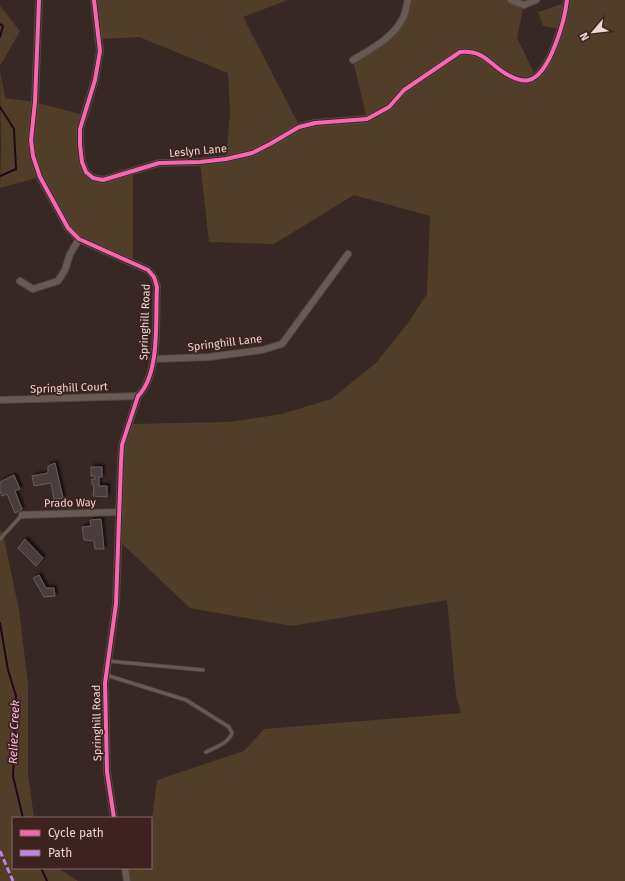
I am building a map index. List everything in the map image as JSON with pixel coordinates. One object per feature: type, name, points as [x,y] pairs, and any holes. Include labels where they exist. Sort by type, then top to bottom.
[{"type":"street","name":"Springhill Road","points":[[40,0],[35,102],[31,140],[33,156],[40,177],[68,228],[79,239],[148,270],[154,277],[157,286],[155,360],[142,392],[138,396],[122,445],[116,604],[106,675],[107,772],[114,817]]},
{"type":"street","name":"Leslyn Lane","points":[[94,0],[100,51],[95,80],[80,129],[80,145],[82,162],[86,172],[93,178],[103,180],[159,163],[200,162],[226,159],[252,153],[299,127],[315,123],[367,119],[384,110],[404,90],[460,52],[470,51],[482,54],[508,75],[522,81],[529,80],[542,71],[561,29],[567,0]]},
{"type":"street","points":[[352,60],[383,41],[399,25],[404,17],[408,0]]},
{"type":"street","points":[[511,0],[524,5],[536,0]]},
{"type":"street","points":[[20,281],[33,289],[58,281],[65,270],[70,254],[79,239]]},
{"type":"street","name":"Springhill Lane","points":[[155,360],[209,357],[262,350],[282,344],[348,254]]},
{"type":"street","name":"Springhill Court","points":[[0,400],[138,396]]},
{"type":"street","name":"Prado Way","points":[[22,515],[120,512]]},
{"type":"street","points":[[124,869],[127,881]]},
{"type":"lane","points":[[0,539],[22,515]]},
{"type":"lane","points":[[108,661],[203,670]]},
{"type":"lane","points":[[106,675],[186,700],[228,727],[232,733],[231,737],[225,743],[206,752]]},
{"type":"shaded area","points":[[94,0],[288,0],[243,17],[300,127],[367,119],[353,60],[399,25],[408,0],[511,0],[524,5],[517,38],[536,77],[542,71],[561,29],[543,26],[538,12],[566,3],[564,0],[625,0],[625,881],[127,881],[125,869],[152,869],[152,819],[157,780],[244,751],[264,729],[461,713],[456,695],[447,600],[292,626],[190,608],[116,538],[121,462],[129,424],[229,422],[282,414],[331,399],[376,363],[408,323],[427,294],[430,216],[354,195],[274,244],[209,242],[200,162],[226,159],[230,113],[228,73],[139,37],[99,39]]},
{"type":"shaded area","points":[[0,6],[20,31],[0,66]]},
{"type":"shaded area","points":[[0,71],[5,98],[35,102],[84,115],[80,129],[86,172],[103,180],[133,172],[133,264],[79,239],[68,228],[40,177],[0,188]]},
{"type":"shaded area","points":[[0,530],[3,534],[19,610],[28,684],[28,774],[34,817],[12,817],[12,869],[60,869],[78,881],[0,881]]},
{"type":"building","points":[[55,463],[63,498],[54,499],[51,483],[34,486],[32,476],[48,473],[48,466]]},
{"type":"building","points":[[91,467],[102,467],[102,477],[99,477],[99,486],[107,486],[107,497],[93,496],[94,485],[92,485],[92,479],[95,479],[95,476],[91,476]]},
{"type":"building","points":[[14,475],[20,489],[15,491],[22,509],[15,513],[7,494],[2,496],[0,491],[0,482]]},
{"type":"building","points":[[101,519],[104,549],[95,549],[94,541],[84,540],[82,527],[91,526],[90,520]]},
{"type":"building","points":[[25,539],[43,558],[36,566],[18,548]]},
{"type":"building","points":[[39,575],[46,588],[54,588],[55,596],[44,597],[33,578]]},
{"type":"waterway","name":"Reliez Creek","points":[[0,24],[3,26],[0,37]]},
{"type":"waterway","name":"Reliez Creek","points":[[0,107],[14,129],[16,169],[0,176]]},
{"type":"waterway","name":"Reliez Creek","points":[[0,623],[8,670],[16,696],[13,776],[23,817]]},
{"type":"waterway","name":"Reliez Creek","points":[[41,869],[47,881]]},
{"type":"marked path","points":[[0,851],[13,881]]},
{"type":"cycle path","points":[[39,0],[35,102],[31,140],[33,156],[40,177],[68,228],[79,239],[148,270],[154,277],[157,287],[154,359],[145,386],[138,396],[122,445],[116,604],[105,683],[107,772],[114,817]]},
{"type":"cycle path","points":[[94,0],[100,51],[95,80],[80,129],[80,145],[82,162],[86,172],[93,178],[103,180],[159,163],[200,162],[226,159],[252,153],[299,127],[315,123],[367,119],[389,107],[404,90],[460,52],[476,53],[487,59],[508,75],[521,80],[529,80],[537,76],[550,58],[560,32],[567,0]]}]
